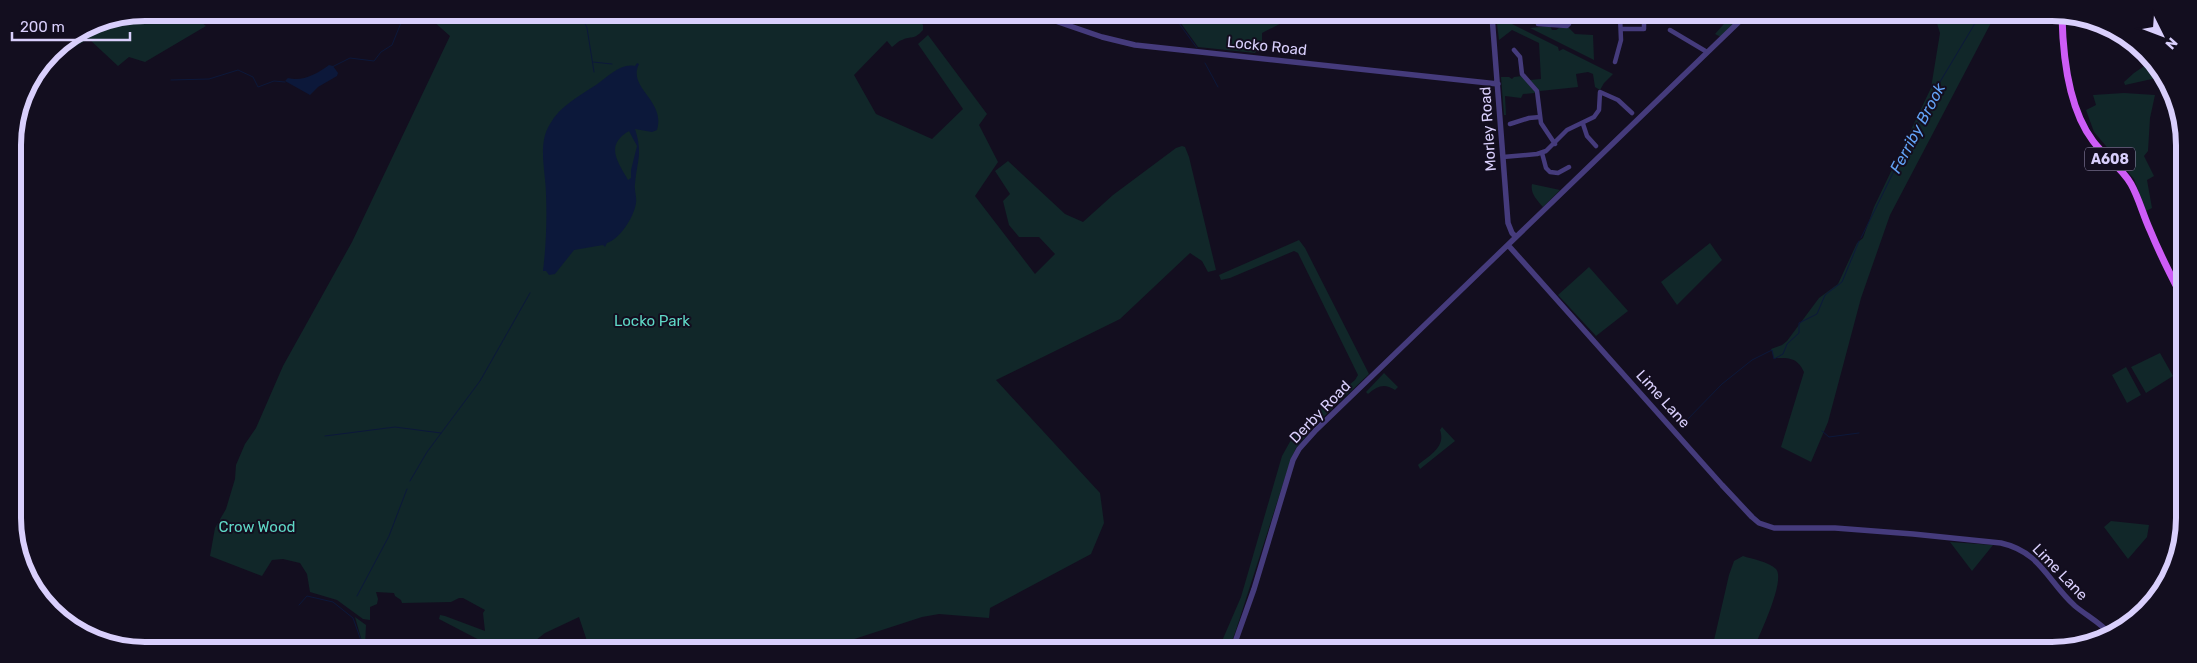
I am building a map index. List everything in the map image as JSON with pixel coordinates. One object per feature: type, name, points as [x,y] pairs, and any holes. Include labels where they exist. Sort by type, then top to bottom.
[{"type":"main road","name":"A608","points":[[2062,22],[2065,61],[2072,94],[2082,124],[2092,140],[2119,168],[2130,184],[2160,254],[2176,285]]},
{"type":"street","name":"Morley Road","points":[[1492,21],[1508,223],[1516,237]]},
{"type":"street","points":[[1538,24],[1567,26],[1569,21]]},
{"type":"street","points":[[1614,62],[1621,40],[1620,21]]},
{"type":"street","points":[[1508,245],[1740,21]]},
{"type":"street","name":"Locko Road","points":[[1058,22],[1102,38],[1135,46],[1498,84]]},
{"type":"street","points":[[1621,29],[1644,28],[1644,22]]},
{"type":"street","points":[[1670,30],[1708,52]]},
{"type":"street","points":[[1514,50],[1521,54],[1522,74],[1539,94],[1540,117],[1544,130],[1555,144]]},
{"type":"street","points":[[1503,157],[1542,153],[1555,144],[1567,130],[1592,120],[1597,114],[1600,92],[1628,106],[1632,113]]},
{"type":"street","points":[[1510,124],[1529,118],[1540,117]]},
{"type":"street","points":[[1583,124],[1587,135],[1594,139],[1596,146]]},
{"type":"street","points":[[1542,153],[1546,168],[1550,172],[1555,174],[1565,173],[1569,167]]},
{"type":"street","name":"Lime Lane","points":[[1508,245],[1722,485],[1759,523],[1774,528],[1835,528],[1913,534],[2014,546],[2034,558],[2074,605],[2104,630]]},
{"type":"street","name":"Derby Road","points":[[1235,641],[1254,589],[1289,472],[1299,449],[1316,430],[1508,245]]},
{"type":"green space","points":[[1180,21],[1285,21],[1262,33],[1262,43],[1255,53],[1198,47]]},
{"type":"green space","points":[[1497,21],[1507,21],[1558,47],[1559,51],[1563,49],[1613,74],[1600,90],[1595,87],[1593,74],[1588,72],[1576,74],[1578,87],[1540,91],[1530,80],[1541,79],[1539,43],[1512,30],[1499,40]]},
{"type":"green space","points":[[1726,21],[1737,21],[1721,37],[1715,34]]},
{"type":"green space","points":[[1936,21],[1992,21],[1890,215],[1861,298],[1828,422],[1811,462],[1781,447],[1804,372],[1798,363],[1792,359],[1774,358],[1771,349],[1787,341],[1819,298],[1838,284],[1857,243],[1863,238],[1874,207],[1931,88],[1940,33]]},
{"type":"green space","points":[[137,22],[201,22],[206,26],[145,62],[129,57],[118,66],[89,39],[64,53],[83,38],[113,25]]},
{"type":"green space","name":"Locko Park","points":[[434,22],[921,22],[923,30],[920,33],[892,47],[887,41],[854,75],[876,114],[932,139],[963,109],[918,44],[928,35],[987,114],[979,125],[998,162],[975,196],[1035,274],[1055,254],[1039,237],[1019,237],[1009,225],[1003,201],[1010,194],[995,171],[1008,161],[1065,214],[1083,222],[1113,195],[1176,148],[1185,147],[1216,270],[1208,272],[1202,261],[1190,253],[1120,319],[996,380],[1100,493],[1104,523],[1091,554],[990,608],[989,618],[939,614],[922,617],[846,642],[587,642],[579,617],[545,633],[534,642],[483,642],[439,619],[440,615],[445,616],[485,631],[483,613],[485,610],[463,598],[451,602],[402,603],[394,593],[376,592],[377,604],[370,607],[370,620],[363,619],[337,600],[310,592],[307,574],[300,563],[283,559],[272,560],[262,576],[210,556],[215,528],[226,509],[235,479],[236,465],[245,444],[256,428],[283,366],[352,242],[450,36]]},
{"type":"green space","points":[[1550,26],[1552,30],[1568,27],[1575,34],[1593,35],[1594,60],[1530,28]]},
{"type":"green space","points":[[2146,65],[2156,78],[2125,85],[2124,82]]},
{"type":"green space","points":[[1522,76],[1535,93],[1523,94],[1521,98],[1505,96],[1506,115],[1504,115],[1501,77],[1512,79]]},
{"type":"green space","points":[[2124,93],[2155,95],[2150,118],[2148,151],[2144,156],[2154,176],[2147,180],[2152,208],[2146,211],[2134,179],[2094,132],[2086,110],[2096,105],[2093,95]]},
{"type":"green space","points":[[1532,184],[1560,190],[1543,207],[1533,193]]},
{"type":"green space","points":[[1299,240],[1305,248],[1369,374],[1315,425],[1308,422],[1310,418],[1355,380],[1358,375],[1298,253],[1294,251],[1230,278],[1221,280],[1219,275]]},
{"type":"green space","points":[[1710,243],[1722,260],[1677,305],[1661,282]]},
{"type":"green space","points":[[1589,267],[1628,311],[1596,336],[1558,295]]},
{"type":"green space","points":[[2160,353],[2173,376],[2146,393],[2131,367]]},
{"type":"green space","points":[[2126,367],[2141,395],[2127,403],[2112,375]]},
{"type":"green space","points":[[1384,373],[1398,387],[1395,390],[1381,386],[1368,394],[1366,392]]},
{"type":"green space","points":[[1305,426],[1312,429],[1296,448],[1291,459],[1232,641],[1222,641],[1241,597],[1282,456],[1296,431]]},
{"type":"green space","points":[[1442,427],[1455,441],[1420,469],[1418,465],[1439,446],[1441,441],[1440,430]]},
{"type":"green space","points":[[2111,521],[2149,525],[2147,537],[2128,559],[2104,527]]},
{"type":"green space","points":[[1950,542],[1993,545],[1972,571]]},
{"type":"green space","points":[[1743,556],[1765,563],[1776,569],[1778,575],[1775,596],[1757,641],[1714,641],[1734,561]]},
{"type":"green space","points":[[355,617],[366,625],[365,642],[362,642]]},
{"type":"water","points":[[637,63],[639,64],[638,80],[656,110],[658,120],[657,130],[652,132],[635,129],[639,145],[639,157],[635,186],[635,209],[626,227],[617,237],[607,243],[605,247],[603,245],[574,250],[555,274],[549,275],[546,271],[543,271],[546,243],[546,186],[543,149],[546,132],[554,118],[570,102],[619,69],[635,66]],"holes":[[[629,131],[637,146],[631,178],[628,180],[617,160],[615,148],[617,142]]]},
{"type":"water","points":[[329,65],[333,66],[338,73],[337,76],[318,87],[310,95],[285,81],[288,78],[299,79],[309,76]]},
{"type":"waterway","points":[[1178,21],[1197,48]]},
{"type":"waterway","name":"Ferriby Brook","points":[[1861,238],[1928,102],[1976,21]]},
{"type":"waterway","points":[[332,67],[350,58],[374,61],[381,52],[392,45],[401,22]]},
{"type":"waterway","points":[[584,22],[594,72]]},
{"type":"waterway","points":[[593,62],[612,64]]},
{"type":"waterway","points":[[1205,63],[1218,87]]},
{"type":"waterway","points":[[171,80],[209,79],[238,70],[253,77],[258,87],[274,81],[285,82]]},
{"type":"waterway","name":"Ferriby Brook","points":[[1683,424],[1722,384],[1752,360],[1772,350],[1774,359],[1783,354],[1787,344],[1799,333],[1799,323],[1817,314],[1825,295],[1842,282],[1859,241]]},
{"type":"waterway","points":[[410,481],[427,452],[480,381],[530,293]]},
{"type":"waterway","points":[[325,436],[395,427],[441,433]]},
{"type":"waterway","points":[[1822,431],[1829,437],[1859,433]]},
{"type":"waterway","points":[[357,596],[389,536],[407,489]]},
{"type":"waterway","points":[[299,605],[307,596],[333,602],[353,618],[362,642]]},
{"type":"park label","name":"Crow Wood","points":[[257,527]]}]
